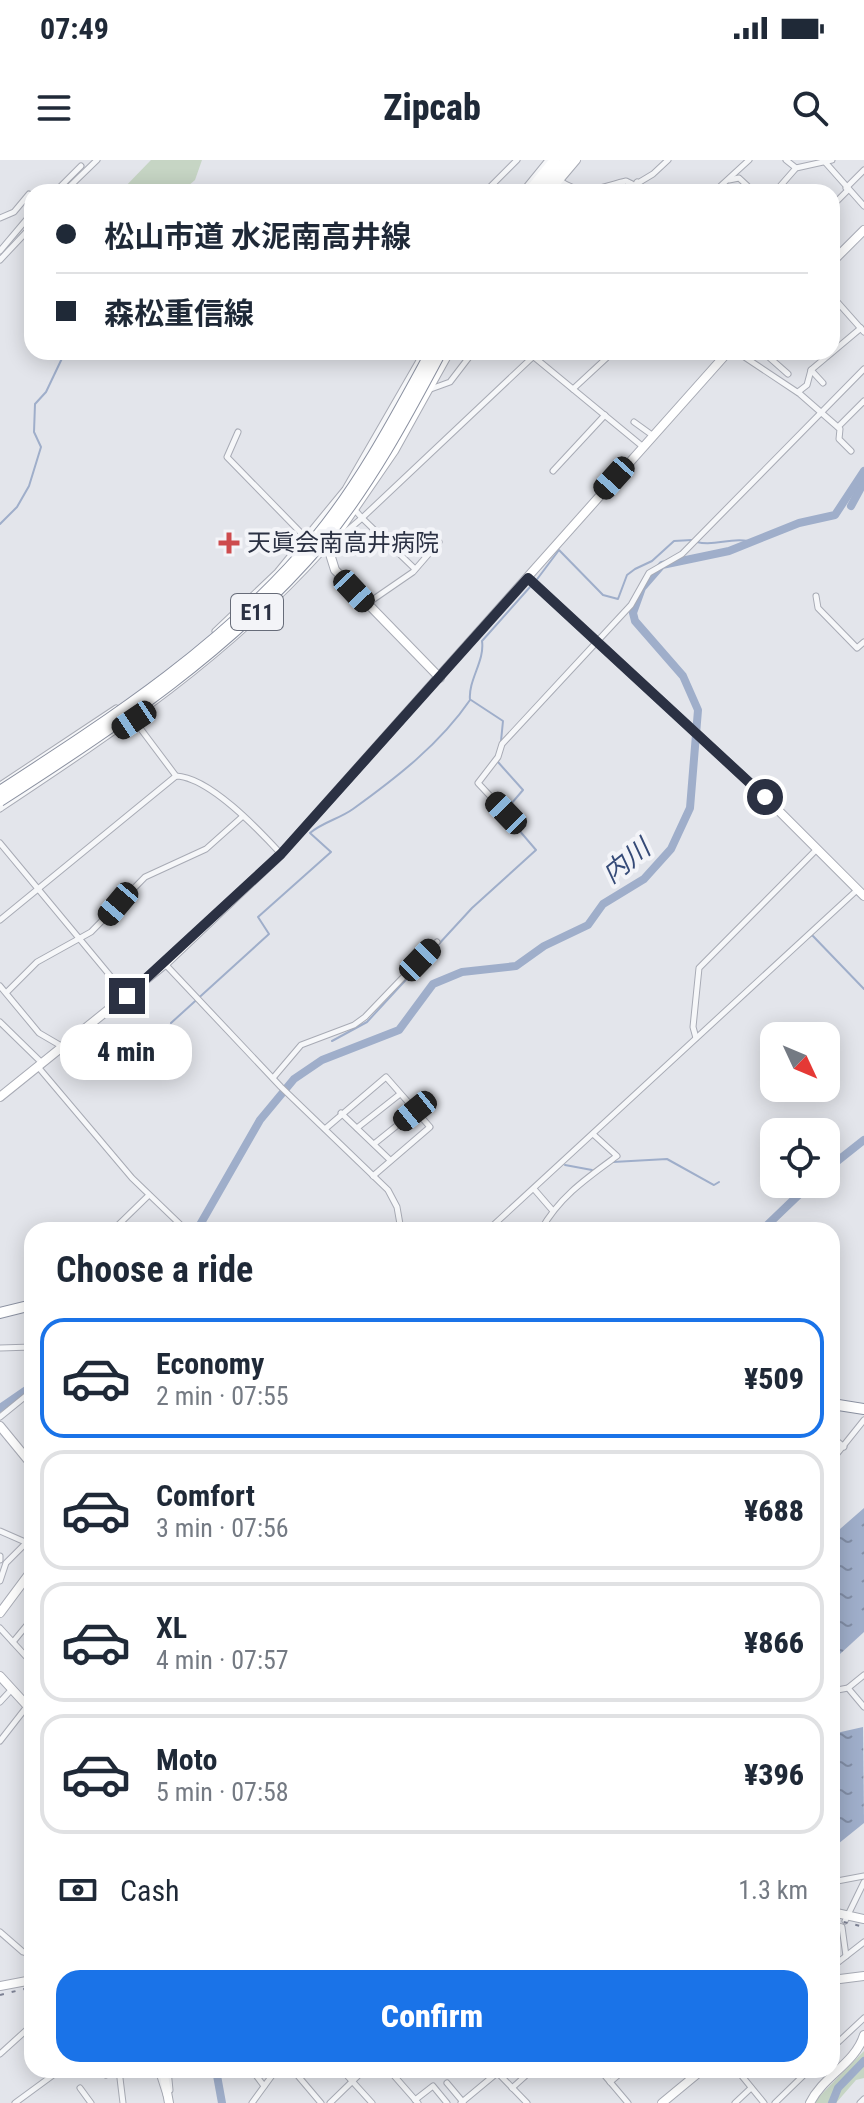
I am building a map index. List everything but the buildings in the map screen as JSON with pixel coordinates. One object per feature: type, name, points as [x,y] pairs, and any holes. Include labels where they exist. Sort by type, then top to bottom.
[{"type":"highway","points":[[536,184],[555,160]]},
{"type":"highway","points":[[546,184],[566,160]]},
{"type":"highway","name":"E11","points":[[0,791],[159,684],[216,637],[288,569],[325,525],[367,465],[426,360]]},
{"type":"highway","name":"E11","points":[[0,801],[164,691],[265,604],[348,508],[401,425],[437,360]]},
{"type":"highway","points":[[0,1313],[24,1307]]},
{"type":"highway","points":[[0,1319],[24,1314]]},
{"type":"highway","points":[[840,1405],[864,1409]]},
{"type":"highway","points":[[840,1412],[864,1418]]},
{"type":"main road","points":[[556,184],[576,160]]},
{"type":"main road","points":[[840,254],[864,230]]},
{"type":"main road","points":[[440,678],[335,570],[326,553],[358,514],[445,360]]},
{"type":"main road","points":[[0,1097],[165,964],[281,854],[721,360]]},
{"type":"main road","points":[[528,578],[818,848],[861,893]]},
{"type":"main road","points":[[0,1426],[24,1452]]},
{"type":"main road","points":[[0,1613],[24,1581]]},
{"type":"main road","points":[[0,1676],[24,1700]]},
{"type":"main road","points":[[840,1915],[864,1919]]},
{"type":"main road","points":[[840,1979],[864,1976]]},
{"type":"main road","points":[[0,1986],[24,1982]]},
{"type":"main road","points":[[840,2068],[858,2050],[864,2035]]},
{"type":"main road","points":[[165,2078],[169,2101]]},
{"type":"main road","points":[[666,2102],[693,2078]]},
{"type":"main road","points":[[810,2103],[829,2078]]},
{"type":"street","points":[[65,184],[89,160]]},
{"type":"street","points":[[71,184],[97,160]]},
{"type":"street","points":[[493,184],[517,160]]},
{"type":"street","points":[[528,184],[548,160]]},
{"type":"street","points":[[617,184],[626,181],[634,183],[668,160]]},
{"type":"street","points":[[723,184],[749,160]]},
{"type":"street","points":[[786,160],[796,168]]},
{"type":"street","points":[[782,184],[796,168],[832,160]]},
{"type":"street","points":[[824,161],[864,206]]},
{"type":"street","points":[[74,182],[81,166]]},
{"type":"street","points":[[840,197],[864,170]]},
{"type":"street","points":[[728,180],[739,178],[745,184]]},
{"type":"street","points":[[559,180],[567,184]]},
{"type":"street","points":[[0,218],[14,212],[24,200]]},
{"type":"street","points":[[1,256],[24,224]]},
{"type":"street","points":[[1,256],[24,234]]},
{"type":"street","points":[[840,305],[862,330],[840,347]]},
{"type":"street","points":[[0,785],[180,661],[243,606],[306,538],[351,480],[419,360]]},
{"type":"street","points":[[428,390],[450,382],[467,360]]},
{"type":"street","points":[[415,569],[358,514],[525,360]]},
{"type":"street","points":[[541,360],[642,446]]},
{"type":"street","points":[[573,389],[604,360]]},
{"type":"street","points":[[749,360],[822,412],[838,427],[839,439],[851,451]]},
{"type":"street","points":[[772,360],[788,374]]},
{"type":"street","points":[[798,392],[807,385],[811,370],[824,360]]},
{"type":"street","points":[[506,813],[478,783],[498,757],[502,744],[631,605],[649,573],[682,554],[864,369]]},
{"type":"street","points":[[811,370],[823,383]]},
{"type":"street","points":[[838,427],[864,401]]},
{"type":"street","points":[[553,471],[605,415]]},
{"type":"street","points":[[634,422],[652,435]]},
{"type":"street","points":[[0,809],[134,720],[261,618],[326,553],[306,538],[227,457],[238,432]]},
{"type":"street","points":[[367,604],[388,592],[415,569],[439,542]]},
{"type":"street","points":[[816,596],[818,608],[857,648],[864,642]]},
{"type":"street","points":[[134,720],[176,776]]},
{"type":"street","points":[[0,920],[176,776],[189,776],[243,816],[281,854]]},
{"type":"street","points":[[7,992],[37,962],[91,932],[145,877],[206,849],[243,816]]},
{"type":"street","points":[[0,843],[127,996]]},
{"type":"street","points":[[696,1038],[693,1027],[699,968],[818,848]]},
{"type":"street","points":[[497,1222],[696,1038],[861,893]]},
{"type":"street","points":[[273,1078],[301,1045],[354,1025],[365,1017],[437,942]]},
{"type":"street","points":[[165,964],[273,1078],[373,1176],[397,1207],[400,1222]]},
{"type":"street","points":[[0,986],[39,1033],[64,1048]]},
{"type":"street","points":[[0,1022],[149,1195],[178,1222]]},
{"type":"street","points":[[325,1129],[386,1077],[430,1127],[389,1159],[373,1176]]},
{"type":"street","points":[[357,1128],[400,1094]]},
{"type":"street","points":[[374,1144],[415,1111]]},
{"type":"street","points":[[341,1113],[389,1159]]},
{"type":"street","points":[[546,1222],[585,1178],[617,1156],[593,1134]]},
{"type":"street","points":[[534,1189],[553,1211]]},
{"type":"street","points":[[121,1222],[149,1195]]},
{"type":"street","points":[[0,1348],[24,1347]]},
{"type":"street","points":[[0,1417],[24,1398]]},
{"type":"street","points":[[840,1451],[864,1418]]},
{"type":"street","points":[[840,1444],[844,1447]]},
{"type":"street","points":[[0,1531],[24,1542]]},
{"type":"street","points":[[0,1581],[6,1563],[24,1548]]},
{"type":"street","points":[[0,1628],[24,1654]]},
{"type":"street","points":[[13,1642],[24,1629]]},
{"type":"street","points":[[840,1690],[848,1688],[864,1675]]},
{"type":"street","points":[[848,1688],[864,1707]]},
{"type":"street","points":[[0,1702],[12,1689]]},
{"type":"street","points":[[0,1741],[24,1712]]},
{"type":"street","points":[[840,1881],[864,1879]]},
{"type":"street","points":[[846,1918],[864,1879]]},
{"type":"street","points":[[840,1926],[846,1956]]},
{"type":"street","points":[[0,1932],[24,1952]]},
{"type":"street","points":[[840,1961],[864,1942]]},
{"type":"street","points":[[840,2040],[864,2018]]},
{"type":"street","points":[[1,2054],[24,2032]]},
{"type":"street","points":[[15,2103],[49,2078]]},
{"type":"street","points":[[120,2078],[123,2103]]},
{"type":"street","points":[[258,2078],[264,2086]]},
{"type":"street","points":[[252,2103],[270,2078]]},
{"type":"street","points":[[300,2078],[321,2103]]},
{"type":"street","points":[[349,2078],[372,2103]]},
{"type":"street","points":[[330,2103],[356,2078]]},
{"type":"street","points":[[396,2078],[417,2101],[433,2086],[447,2103]]},
{"type":"street","points":[[447,2083],[462,2102],[489,2078]]},
{"type":"street","points":[[503,2078],[527,2103]]},
{"type":"street","points":[[512,2088],[523,2078]]},
{"type":"street","points":[[607,2078],[628,2103]]},
{"type":"street","points":[[610,2082],[615,2078]]},
{"type":"street","points":[[743,2078],[764,2103]]},
{"type":"street","points":[[775,2103],[801,2078]]},
{"type":"street","points":[[80,2088],[91,2103]]},
{"type":"street","points":[[735,2103],[751,2088]]},
{"type":"green space","points":[[151,160],[202,160],[195,180],[190,184],[128,184]]},
{"type":"green space","points":[[864,2051],[864,2078],[856,2080],[836,2103],[813,2103],[840,2078]]},
{"type":"water","points":[[864,1508],[864,1632],[840,1654],[840,1529]]},
{"type":"water","points":[[863,1727],[864,1823],[840,1842],[840,1732]]},
{"type":"waterway","points":[[0,524],[17,507],[29,486],[41,447],[34,432],[35,404],[46,392],[61,360]]},
{"type":"waterway","name":"内川","points":[[202,1222],[260,1120],[294,1079],[322,1060],[399,1030],[433,984],[462,972],[516,966],[544,946],[588,925],[603,904],[644,879],[671,849],[690,808],[698,710],[683,676],[635,621],[633,613],[642,588],[662,565],[729,551],[799,523],[835,515],[864,471]]},
{"type":"waterway","points":[[851,506],[864,482]]},
{"type":"waterway","points":[[535,582],[559,550],[603,595],[618,599],[627,575],[652,561],[674,541],[692,540]]},
{"type":"waterway","points":[[697,542],[748,541]]},
{"type":"waterway","points":[[171,1023],[269,934],[258,917],[331,852],[310,833],[348,812],[385,785],[431,746],[458,716],[470,700],[482,641],[530,587]]},
{"type":"waterway","points":[[471,700],[503,721],[501,741]]},
{"type":"waterway","points":[[498,762],[523,790],[505,811]]},
{"type":"waterway","points":[[332,1041],[367,1022],[472,908],[536,850],[506,815]]},
{"type":"waterway","points":[[809,937],[812,935],[864,989]]},
{"type":"waterway","points":[[840,1159],[864,1140]]},
{"type":"waterway","points":[[613,1162],[667,1159],[714,1185],[719,1182]]},
{"type":"waterway","points":[[565,1165],[592,1170]]},
{"type":"waterway","points":[[770,1222],[795,1198]]},
{"type":"waterway","name":"内川","points":[[0,1408],[24,1392]]},
{"type":"waterway","points":[[832,2103],[838,2088],[864,2061]]},
{"type":"waterway","points":[[217,2078],[222,2103]]},
{"type":"railway","points":[[840,1921],[864,1927]]},
{"type":"railway","points":[[0,1995],[24,1989]]},
{"type":"place","name":"天眞会南高井病院","points":[[229,543]]},
{"type":"route","points":[[127,996],[165,964],[311,823],[528,578],[765,797]]}]
